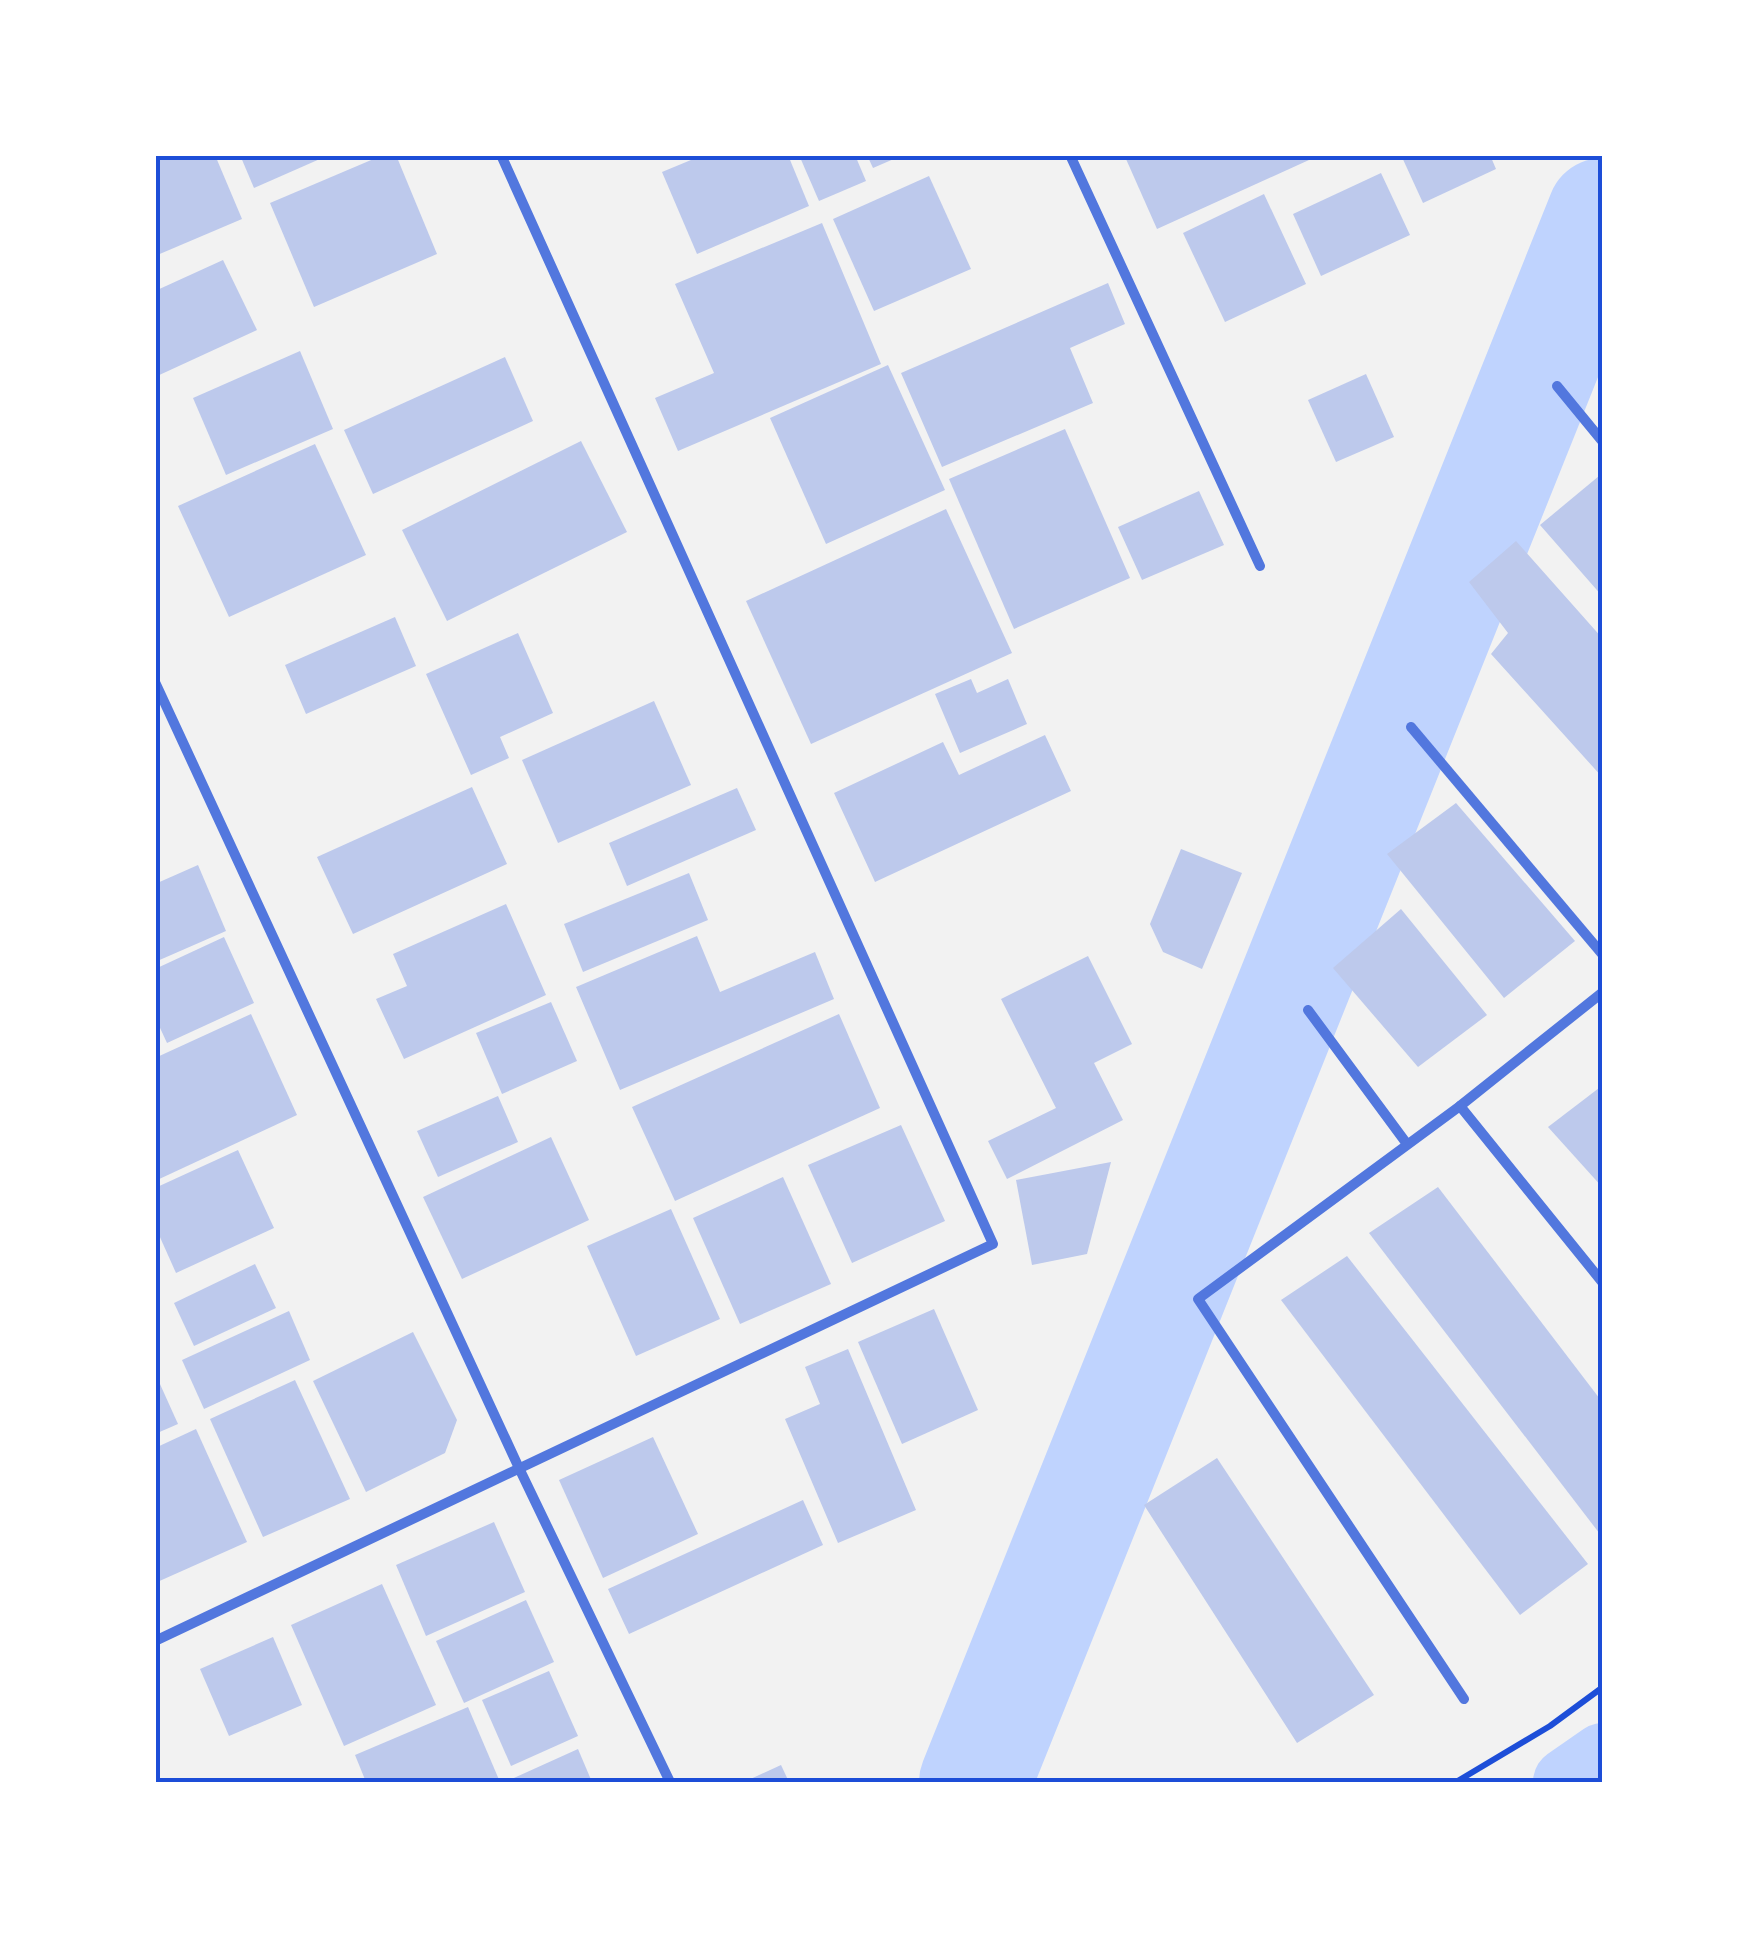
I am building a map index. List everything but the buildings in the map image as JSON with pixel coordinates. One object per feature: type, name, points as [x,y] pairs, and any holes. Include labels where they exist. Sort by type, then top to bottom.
[{"type":"street","points":[[155,1641],[992,1244],[501,155]]},
{"type":"street","points":[[1070,155],[1260,566]]},
{"type":"street","points":[[1557,386],[1603,442]]},
{"type":"street","points":[[155,682],[519,1468],[670,1782]]},
{"type":"street","points":[[1411,727],[1603,955]]},
{"type":"street","points":[[1464,1700],[1198,1299],[1460,1106],[1603,992]]},
{"type":"street","points":[[1308,1010],[1407,1144]]},
{"type":"street","points":[[1460,1106],[1603,1283]]},
{"type":"path","points":[[1456,1782],[1550,1726],[1603,1686]]},
{"type":"waterway","points":[[975,1782],[1603,214]]},
{"type":"waterway","points":[[1567,1782],[1603,1757]]}]
